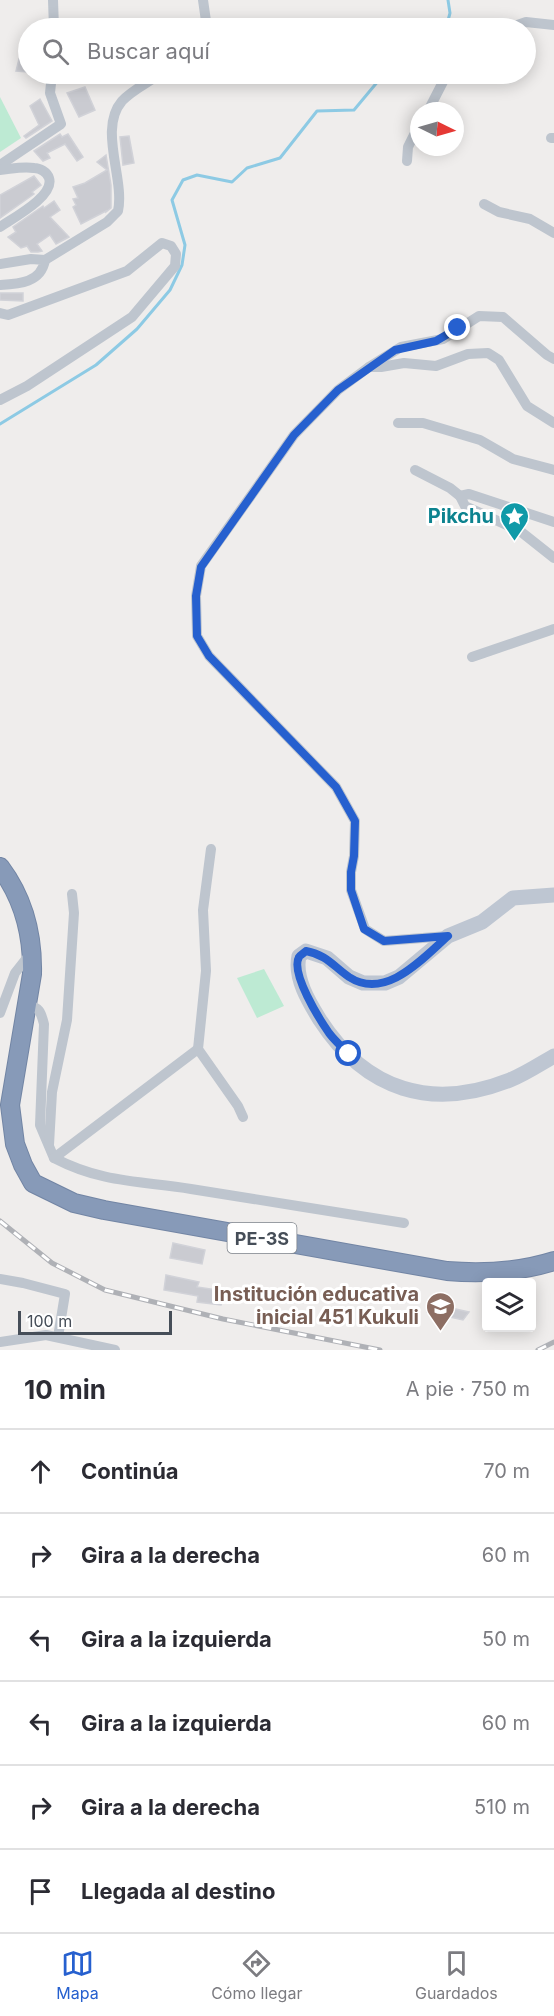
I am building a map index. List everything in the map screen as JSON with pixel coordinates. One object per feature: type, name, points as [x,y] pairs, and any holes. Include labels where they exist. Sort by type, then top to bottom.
[{"type":"highway","name":"PE-3S","points":[[0,867],[10,880],[24,909],[33,952],[32,974],[10,1105],[12,1129],[23,1165],[33,1183],[74,1203],[104,1210],[447,1271],[471,1273],[516,1271],[554,1261]]},
{"type":"street","points":[[53,0],[54,18]]},
{"type":"street","points":[[203,0],[206,18]]},
{"type":"street","points":[[536,23],[554,25]]},
{"type":"street","points":[[0,165],[61,124],[50,93],[51,84]]},
{"type":"street","points":[[0,264],[31,259],[45,260],[107,222],[118,211],[120,196],[111,132],[114,118],[122,101],[146,84]]},
{"type":"street","points":[[433,102],[442,84]]},
{"type":"street","points":[[407,161],[410,143]]},
{"type":"street","points":[[0,170],[33,168],[42,170],[50,180],[47,191],[36,203],[0,227]]},
{"type":"street","points":[[484,204],[499,212],[530,219],[554,233]]},
{"type":"street","points":[[0,400],[27,386],[132,317],[175,266],[176,254],[171,246],[162,243],[127,271],[3,315]]},
{"type":"street","points":[[0,285],[21,284],[32,279],[42,272],[45,260]]},
{"type":"street","points":[[448,936],[384,941],[364,929],[351,890],[355,821],[336,787],[209,656],[197,636],[196,596],[201,567],[294,435],[338,390],[401,347],[443,339],[478,316],[484,315],[503,317],[554,359]]},
{"type":"street","points":[[369,367],[381,368],[402,363],[436,366],[468,354],[488,353],[500,360],[527,406],[554,423]]},
{"type":"street","points":[[398,423],[423,423],[480,440],[513,459],[554,470]]},
{"type":"street","points":[[415,470],[450,488],[460,496],[465,506],[520,531],[554,558]]},
{"type":"street","points":[[460,496],[465,493],[469,494],[554,522]]},
{"type":"street","points":[[472,657],[554,629]]},
{"type":"street","points":[[212,849],[203,910],[206,971],[198,1049],[238,1106],[243,1117]]},
{"type":"street","points":[[49,1146],[52,1092],[67,1020],[74,913],[72,894]]},
{"type":"street","points":[[554,895],[513,898],[482,922],[448,936],[399,977],[385,983],[363,983],[350,977],[327,958],[306,951],[299,956],[297,964],[302,986],[330,1035],[363,1069],[390,1084],[411,1091],[458,1095],[482,1090],[512,1079],[554,1056]]},
{"type":"street","points":[[0,1013],[15,973],[33,952]]},
{"type":"street","points":[[27,1005],[36,1007],[41,1012],[44,1024],[40,1125],[54,1158],[88,1174],[135,1183],[189,1189],[404,1223]]},
{"type":"street","points":[[54,1158],[198,1049]]},
{"type":"street","points":[[0,1279],[65,1294],[58,1337]]},
{"type":"street","points":[[0,1342],[46,1335],[115,1350]]},
{"type":"green space","points":[[0,97],[21,138],[0,152]]},
{"type":"green space","points":[[264,969],[284,1006],[257,1018],[237,978]]},
{"type":"building","points":[[85,87],[95,110],[79,117],[67,93]]},
{"type":"building","points":[[40,99],[52,121],[26,138],[24,136],[39,125],[30,106]]},
{"type":"building","points":[[60,134],[62,137],[68,134],[83,157],[77,161],[65,144],[47,153],[50,158],[43,161],[34,151]]},
{"type":"building","points":[[129,136],[134,163],[123,165],[120,137]]},
{"type":"building","points":[[106,155],[111,185],[111,208],[81,224],[73,207],[76,205],[73,199],[78,198],[73,187],[107,170],[97,162]]},
{"type":"building","points":[[34,176],[41,185],[32,192],[34,194],[0,218],[0,195]]},
{"type":"building","points":[[54,201],[60,210],[50,217],[69,237],[56,244],[50,235],[37,244],[42,251],[31,252],[27,246],[21,248],[8,237],[16,232],[13,227]]},
{"type":"building","points":[[0,293],[23,293],[23,301],[0,300]]},
{"type":"building","points":[[173,1243],[205,1250],[202,1264],[170,1258]]},
{"type":"building","points":[[166,1275],[199,1282],[197,1287],[225,1291],[221,1305],[197,1302],[198,1296],[164,1290]]},
{"type":"building","points":[[429,1303],[469,1312],[463,1320],[427,1312]]},
{"type":"waterway","points":[[448,0],[449,18]]},
{"type":"waterway","points":[[0,424],[96,365],[137,329],[170,290],[182,265],[185,245],[172,200],[183,180],[197,175],[232,182],[247,168],[280,158],[317,111],[354,110],[376,84]]},
{"type":"railway","points":[[0,1221],[52,1263],[105,1290],[223,1319],[380,1350]]},
{"type":"railway","points":[[538,1350],[554,1342]]},
{"type":"place","name":"Pikchu","points":[[515,542]]},
{"type":"place","name":"Institución educativa inicial 451 Kukuli","points":[[440,1332]]},
{"type":"route","points":[[349,1054],[330,1035],[311,1005],[302,986],[297,964],[299,956],[306,951],[315,953],[327,958],[350,977],[363,983],[385,983],[399,977],[448,936],[384,941],[364,929],[351,890],[355,821],[336,787],[209,656],[197,636],[196,596],[201,567],[294,435],[338,390],[395,350],[443,339],[458,328]]}]
